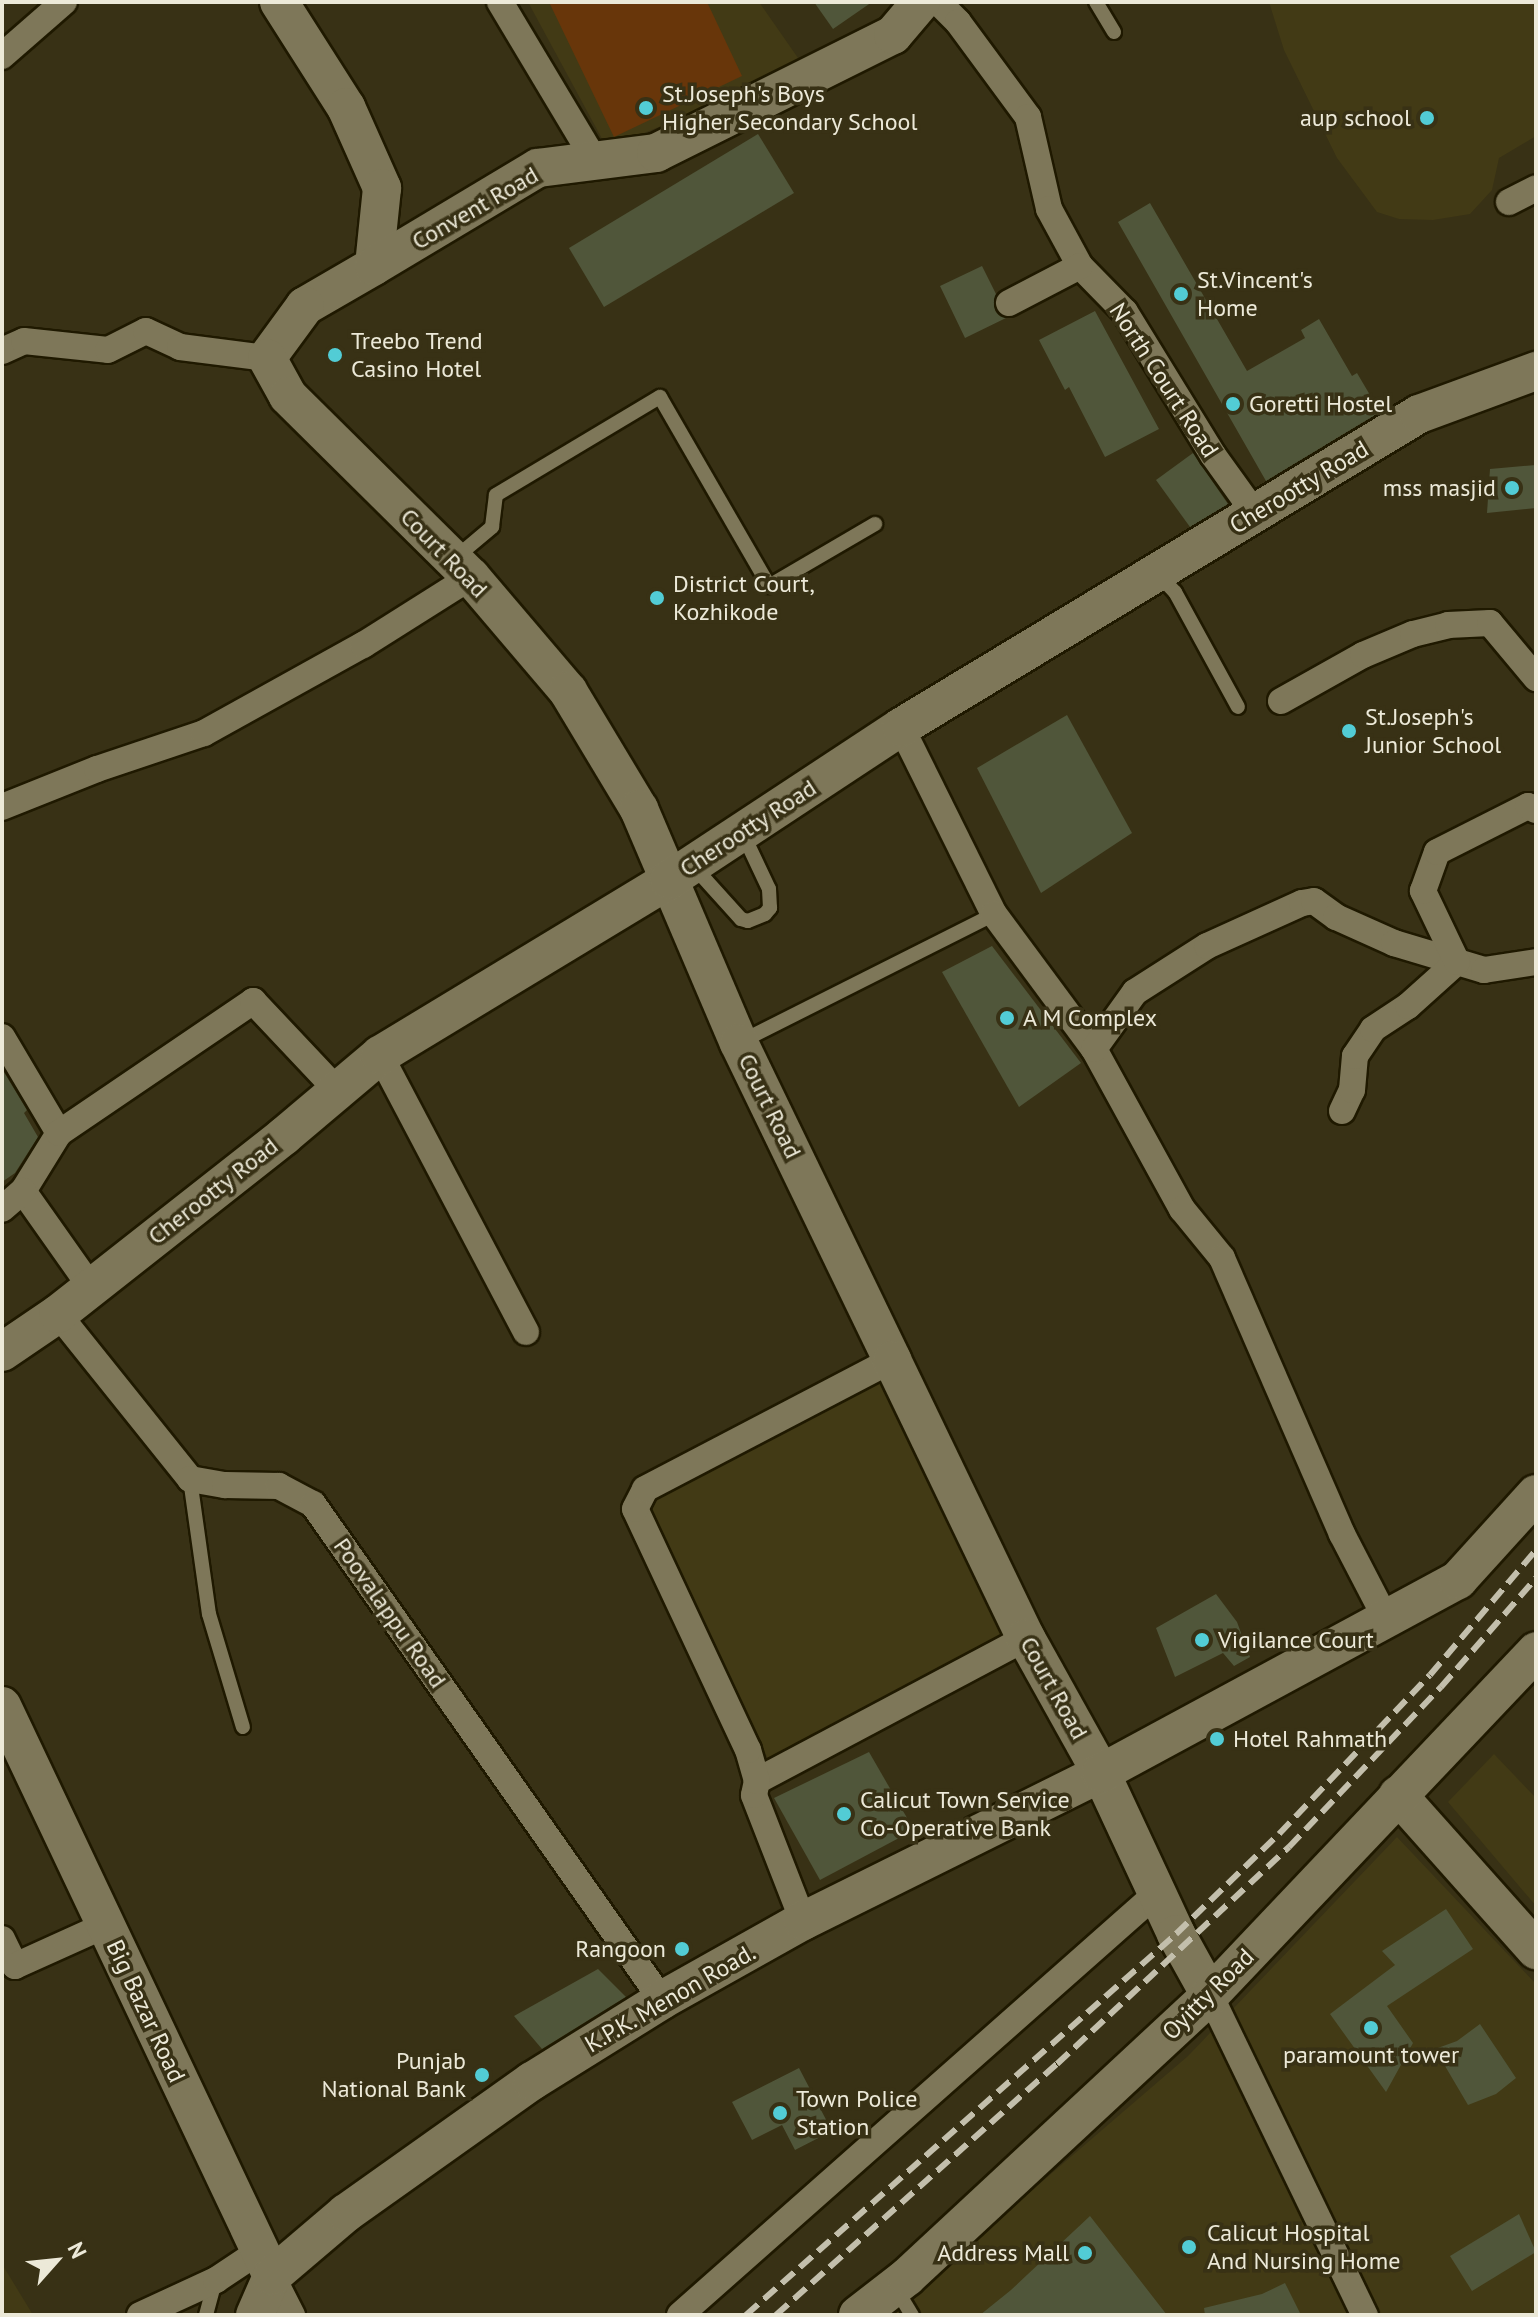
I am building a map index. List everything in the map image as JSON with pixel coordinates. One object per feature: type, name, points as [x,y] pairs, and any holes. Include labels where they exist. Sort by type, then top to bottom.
[{"type":"main road","points":[[267,358],[305,306],[374,266],[382,188],[346,107],[279,2]]},
{"type":"main road","name":"Convent Road","points":[[374,266],[538,168],[656,153],[893,35],[921,2]]},
{"type":"main road","name":"Court Road","points":[[267,358],[288,396],[462,568],[568,691],[681,872],[739,1043],[1026,1638],[1101,1773],[1157,1893],[1210,1995]]},
{"type":"main road","name":"Cherootty Road","points":[[2,1352],[58,1314],[284,1136],[380,1055],[681,872],[901,727],[1419,414],[1536,371]]},
{"type":"main road","name":"K.P.K. Menon Road.","points":[[265,2264],[346,2213],[519,2090],[662,2000],[803,1921],[1101,1773],[1458,1580],[1536,1494]]},
{"type":"main road","name":"Oyitty Road","points":[[858,2315],[904,2301],[1210,1995],[1536,1651]]},
{"type":"main road","name":"Big Bazar Road","points":[[2,1706],[265,2264]]},
{"type":"main road","points":[[1398,1795],[1536,1950]]},
{"type":"main road","points":[[255,2315],[265,2264]]},
{"type":"street","points":[[2,56],[64,2]]},
{"type":"street","points":[[500,2],[595,161]]},
{"type":"street","name":"North Court Road","points":[[938,2],[958,22],[1028,117],[1049,209],[1080,266],[1125,312],[1213,455],[1254,512]]},
{"type":"street","points":[[1509,202],[1536,188]]},
{"type":"street","points":[[1009,303],[1080,266]]},
{"type":"street","points":[[2,351],[24,341],[108,350],[146,331],[180,347],[267,358]]},
{"type":"street","points":[[2,807],[97,769],[204,733],[363,645],[462,568]]},
{"type":"street","points":[[1281,701],[1363,655],[1413,634],[1448,625],[1490,623],[1536,678]]},
{"type":"street","points":[[901,727],[994,914],[1094,1049],[1182,1209],[1222,1258],[1342,1534],[1385,1617]]},
{"type":"street","points":[[1457,962],[1423,891],[1437,852],[1528,806],[1536,810]]},
{"type":"street","points":[[1094,1049],[1135,992],[1207,946],[1302,903],[1314,901],[1336,917],[1394,943],[1484,970],[1535,964]]},
{"type":"street","points":[[1342,1111],[1352,1090],[1355,1056],[1373,1029],[1408,1006],[1457,962]]},
{"type":"street","points":[[2,1209],[23,1191],[59,1133],[253,1001],[337,1090]]},
{"type":"street","points":[[2,1037],[59,1133]]},
{"type":"street","points":[[380,1055],[526,1332]]},
{"type":"street","points":[[23,1191],[90,1286]]},
{"type":"street","points":[[58,1314],[190,1479]]},
{"type":"street","points":[[803,1921],[754,1795],[757,1781],[748,1750],[635,1509],[645,1489],[892,1360]]},
{"type":"street","name":"Poovalappu Road","points":[[190,1479],[225,1485],[279,1486],[313,1504],[662,2000]]},
{"type":"street","points":[[757,1781],[1026,1638]]},
{"type":"street","points":[[680,2315],[1157,1893]]},
{"type":"street","points":[[2,1939],[15,1966],[106,1925]]},
{"type":"street","name":"Court Road","points":[[1210,1995],[1365,2315]]},
{"type":"street","points":[[140,2315],[216,2280],[265,2264]]},
{"type":"street","name":"Big Bazar Road","points":[[265,2264],[292,2315]]},
{"type":"lane","points":[[1096,2],[1114,32]]},
{"type":"lane","points":[[462,568],[492,527],[496,495],[660,397],[769,586],[875,524]]},
{"type":"lane","points":[[1158,573],[1175,592],[1238,707]]},
{"type":"lane","points":[[681,872],[741,919],[748,921],[765,914],[770,908],[769,889],[742,832]]},
{"type":"lane","points":[[739,1043],[994,914]]},
{"type":"lane","points":[[190,1479],[209,1614],[243,1727]]},
{"type":"lane","points":[[206,2315],[216,2280]]},
{"type":"shaded area","name":"St.Joseph's Boys Higher Secondary School","points":[[528,2],[759,2],[805,68],[607,148]]},
{"type":"shaded area","name":"St.Joseph's Boys Higher Secondary School","points":[[549,2],[707,2],[742,76],[614,137]]},
{"type":"shaded area","name":"aup school","points":[[1269,2],[1536,2],[1536,136],[1499,158],[1492,190],[1470,214],[1433,220],[1399,219],[1377,212],[1337,158],[1284,50]]},
{"type":"shaded area","points":[[881,1382],[1013,1640],[770,1763],[645,1503]]},
{"type":"shaded area","points":[[1494,1754],[1536,1798],[1536,1906],[1448,1802]]},
{"type":"shaded area","points":[[1397,1837],[1536,1984],[1536,2315],[887,2315],[1188,2056]]},
{"type":"shaded area","points":[[2,2264],[33,2315],[2,2315]]},
{"type":"building","points":[[814,2],[872,2],[833,29]]},
{"type":"building","points":[[758,134],[794,193],[604,307],[569,248]]},
{"type":"building","points":[[1150,203],[1247,371],[1305,338],[1301,330],[1319,319],[1352,376],[1357,373],[1380,412],[1266,481],[1118,222]]},
{"type":"building","points":[[982,266],[996,294],[995,310],[1006,318],[965,338],[940,286]]},
{"type":"building","points":[[1095,311],[1159,429],[1105,457],[1069,387],[1065,390],[1039,340]]},
{"type":"building","points":[[1193,453],[1228,504],[1190,527],[1156,480]]},
{"type":"building","name":"mss masjid","points":[[1536,465],[1536,508],[1487,513],[1490,469]]},
{"type":"building","points":[[1067,715],[1132,833],[1041,893],[977,768]]},
{"type":"building","name":"A M Complex","points":[[992,946],[1081,1063],[1019,1107],[942,972]]},
{"type":"building","points":[[2,1069],[27,1110],[24,1113],[38,1137],[15,1173],[2,1182]]},
{"type":"building","name":"Vigilance Court","points":[[1216,1594],[1237,1622],[1250,1657],[1234,1666],[1223,1653],[1175,1677],[1156,1628]]},
{"type":"building","name":"Calicut Town Service Co-Operative Bank","points":[[869,1752],[914,1830],[820,1880],[774,1798]]},
{"type":"building","points":[[1446,1909],[1473,1949],[1387,2006],[1413,2043],[1386,2092],[1330,2014],[1395,1965],[1382,1951]]},
{"type":"building","points":[[598,1969],[626,1997],[542,2049],[514,2016]]},
{"type":"building","points":[[1480,2024],[1516,2078],[1496,2094],[1468,2105],[1435,2049],[1457,2041]]},
{"type":"building","name":"Town Police Station","points":[[799,2068],[832,2131],[795,2150],[782,2125],[752,2140],[732,2102]]},
{"type":"building","points":[[1519,2214],[1536,2252],[1472,2291],[1450,2256]]},
{"type":"building","name":"Address Mall","points":[[1090,2216],[1167,2315],[980,2315],[1011,2290]]},
{"type":"building","points":[[1285,2283],[1301,2315],[1205,2315],[1204,2308],[1262,2294]]},
{"type":"railway","points":[[746,2315],[1176,1934],[1279,1834],[1430,1675],[1536,1550]]},
{"type":"railway","points":[[776,2315],[1057,2064],[1289,1847],[1441,1687],[1536,1578]]},
{"type":"place","name":"St.Joseph's Boys Higher Secondary School","points":[[646,108]]},
{"type":"place","name":"aup school","points":[[1427,118]]},
{"type":"place","name":"St.Vincent's Home","points":[[1181,294]]},
{"type":"place","name":"Treebo Trend Casino Hotel","points":[[335,355]]},
{"type":"place","name":"Goretti Hostel","points":[[1233,404]]},
{"type":"place","name":"mss masjid","points":[[1512,488]]},
{"type":"place","name":"District Court, Kozhikode","points":[[657,598]]},
{"type":"place","name":"St.Joseph's Junior School","points":[[1349,731]]},
{"type":"place","name":"A M Complex","points":[[1007,1018]]},
{"type":"place","name":"Vigilance Court","points":[[1202,1640]]},
{"type":"place","name":"Hotel Rahmath","points":[[1217,1739]]},
{"type":"place","name":"Calicut Town Service Co-Operative Bank","points":[[844,1814]]},
{"type":"place","name":"Rangoon","points":[[682,1949]]},
{"type":"place","name":"paramount tower","points":[[1371,2028]]},
{"type":"place","name":"Punjab National Bank","points":[[482,2075]]},
{"type":"place","name":"Town Police Station","points":[[780,2113]]},
{"type":"place","name":"Calicut Hospital And Nursing Home","points":[[1189,2247]]},
{"type":"place","name":"Address Mall","points":[[1085,2253]]}]
